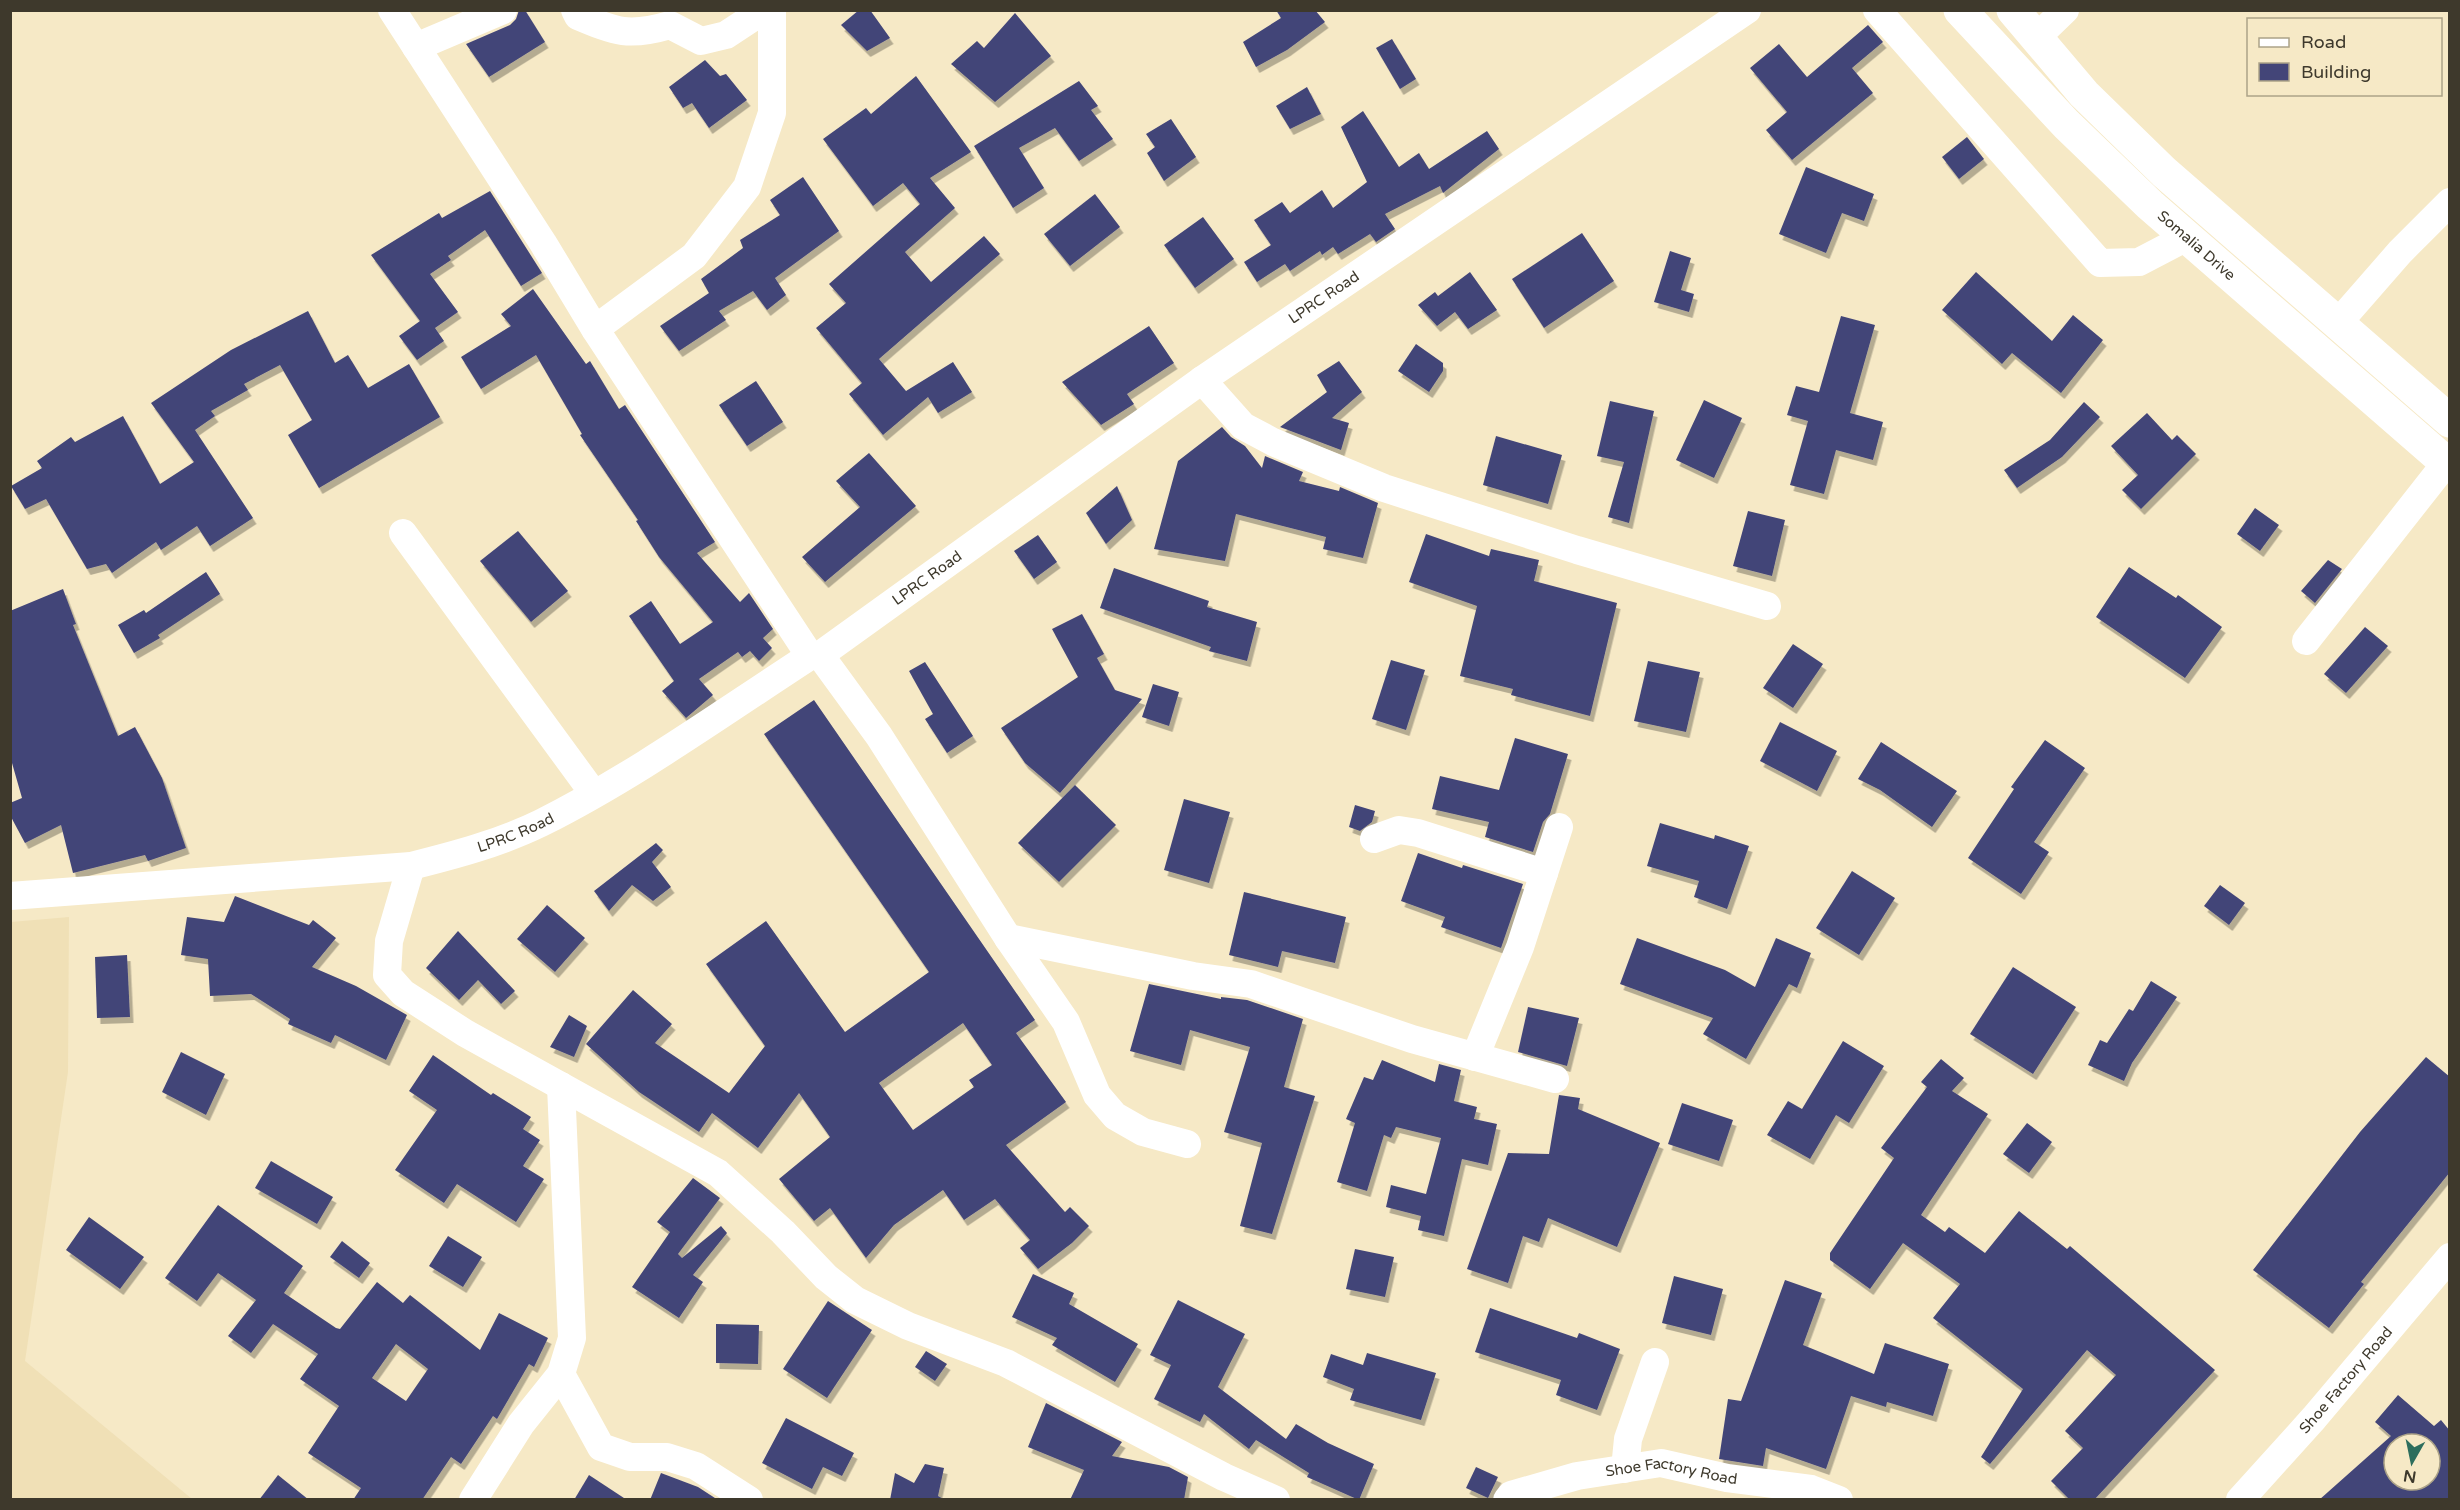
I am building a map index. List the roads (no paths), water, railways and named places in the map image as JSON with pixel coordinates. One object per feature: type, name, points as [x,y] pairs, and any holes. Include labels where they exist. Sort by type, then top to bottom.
[{"type":"main road","name":"Somalia Drive","points":[[1960,10],[2066,124],[2187,237],[2448,465]]},
{"type":"main road","points":[[2013,10],[2084,94],[2164,172],[2450,421]]},
{"type":"street","points":[[392,10],[595,328],[815,656],[879,736],[1008,938],[1066,1022],[1097,1095],[1114,1116],[1143,1132],[1187,1144]]},
{"type":"street","points":[[416,47],[503,10]]},
{"type":"street","points":[[575,10],[578,16],[615,32],[645,32],[670,25],[701,41],[726,35],[764,10]]},
{"type":"street","points":[[595,328],[694,256],[747,187],[772,113],[772,10]]},
{"type":"street","name":"LPRC Road","points":[[10,897],[411,866],[478,848],[539,824],[594,794],[815,656],[1202,380],[1747,10]]},
{"type":"street","points":[[1877,10],[2100,263],[2139,262],[2187,237]]},
{"type":"street","points":[[2036,38],[2065,10]]},
{"type":"street","points":[[2337,323],[2400,252],[2450,202]]},
{"type":"street","points":[[1202,380],[1243,426],[1273,442],[1384,488],[1577,550],[1767,606]]},
{"type":"street","points":[[2306,641],[2448,465]]},
{"type":"street","points":[[403,533],[594,794]]},
{"type":"street","points":[[1475,1057],[1520,947],[1559,827]]},
{"type":"street","points":[[1374,839],[1399,830],[1419,833],[1544,873]]},
{"type":"street","points":[[411,866],[389,941],[387,975],[390,981],[425,1009],[718,1173],[783,1232],[826,1277],[855,1300],[908,1326],[1006,1363],[1224,1477],[1276,1500]]},
{"type":"street","points":[[1008,938],[1193,976],[1251,984],[1412,1039],[1555,1079]]},
{"type":"street","points":[[473,1500],[521,1424],[561,1374],[572,1338],[561,1086]]},
{"type":"street","name":"Shoe Factory Road","points":[[2240,1500],[2314,1418],[2450,1257]]},
{"type":"street","points":[[1625,1469],[1628,1439],[1655,1362]]},
{"type":"street","points":[[561,1374],[601,1447],[630,1458],[667,1457],[696,1466],[749,1500]]},
{"type":"street","name":"Shoe Factory Road","points":[[1507,1500],[1511,1495],[1577,1476],[1661,1463],[1725,1489],[1810,1489],[1839,1500]]}]
